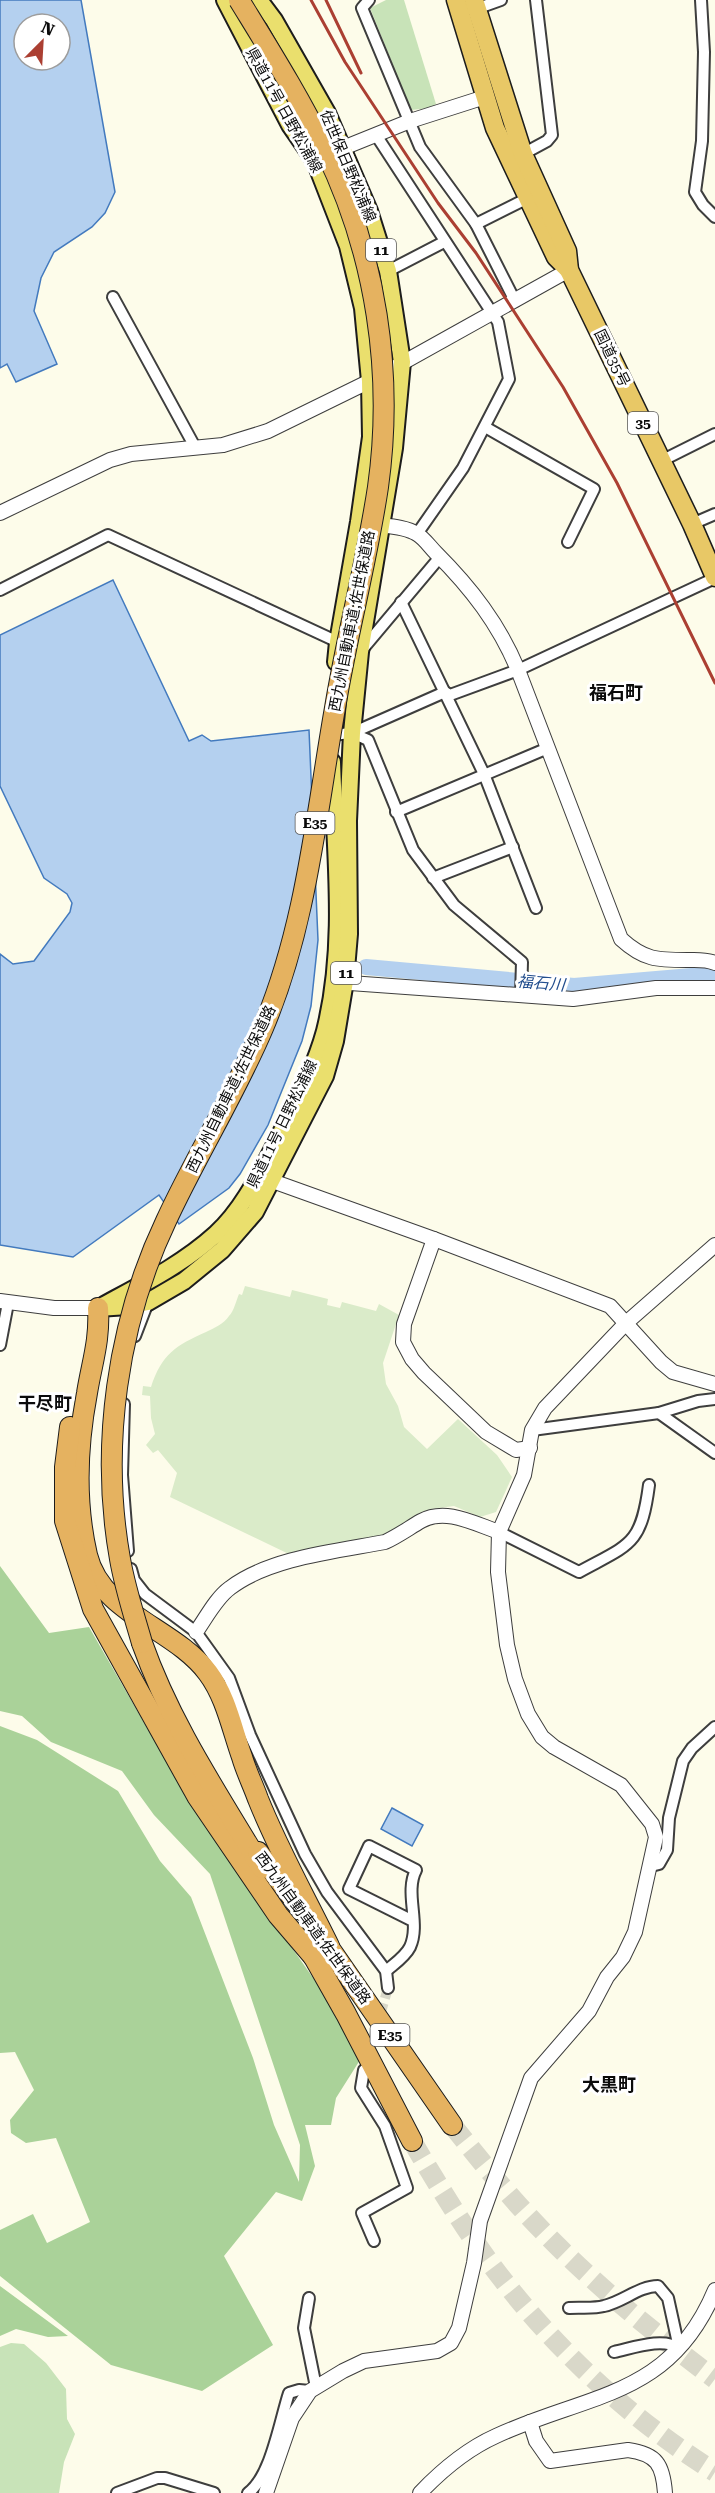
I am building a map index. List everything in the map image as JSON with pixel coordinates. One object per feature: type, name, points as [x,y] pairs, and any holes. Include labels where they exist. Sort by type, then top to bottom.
[{"type":"highway","name":"西九州自動車道;佐世保道路","points":[[239,0],[292,88],[326,152],[363,247],[374,298],[380,342],[384,396],[381,454],[377,490],[339,683],[296,932],[282,980],[262,1030],[164,1225],[134,1306],[120,1365],[113,1444],[114,1509],[120,1557],[142,1643],[163,1698],[177,1726],[234,1821],[321,1951],[452,2125]]},
{"type":"highway","name":"国道35号","points":[[466,6],[484,97],[495,128],[556,257],[569,270],[692,524],[715,578]]},
{"type":"highway","name":"国道35号","points":[[466,6],[523,154],[567,251],[569,270]]},
{"type":"highway","points":[[98,1308],[99,1334],[87,1394],[80,1470],[81,1527],[88,1559],[105,1590],[123,1606],[181,1645],[210,1674],[227,1711],[242,1758],[321,1951]]},
{"type":"highway","points":[[98,1308],[88,1334],[65,1467],[65,1521],[93,1609],[197,1796],[278,1915],[321,1951]]},
{"type":"highway","name":"西九州自動車道;佐世保道路","points":[[321,1951],[346,2014],[412,2141]]},
{"type":"main road","name":"県道11号 日野松浦線","points":[[225,0],[290,125],[315,161],[348,246],[363,308],[370,381],[371,437],[338,642],[331,735],[340,982]]},
{"type":"main road","name":"佐世保日野松浦線","points":[[259,0],[274,20],[327,113],[369,211],[388,271],[402,362],[394,448],[382,525]]},
{"type":"main road","name":"県道11号 日野松浦線","points":[[98,1308],[148,1302],[184,1281],[222,1250],[255,1212],[266,1178],[314,1062],[340,982],[349,934],[348,821],[351,733],[360,652],[382,525]]},
{"type":"main road","name":"県道11号 日野松浦線","points":[[98,1308],[167,1271],[195,1252],[234,1216],[266,1178]]},
{"type":"street","points":[[369,0],[362,8],[420,147],[476,224],[515,301]]},
{"type":"street","points":[[466,6],[501,0]]},
{"type":"street","points":[[523,154],[547,141],[552,135],[536,0]]},
{"type":"street","points":[[701,0],[704,42],[702,130],[695,192],[702,205],[715,217]]},
{"type":"street","points":[[343,148],[410,121],[484,97]]},
{"type":"street","points":[[376,135],[498,322],[509,379],[463,468],[417,534]]},
{"type":"street","points":[[476,224],[528,198]]},
{"type":"street","points":[[388,271],[444,242]]},
{"type":"street","points":[[0,513],[110,460],[131,454],[223,445],[268,431],[370,381],[569,270]]},
{"type":"street","points":[[113,297],[195,447]]},
{"type":"street","points":[[485,426],[594,489],[568,542]]},
{"type":"street","points":[[661,461],[715,434]]},
{"type":"street","points":[[692,524],[715,514]]},
{"type":"street","points":[[359,522],[417,534],[441,557],[489,613],[509,648],[518,670],[621,939],[648,958],[715,963]]},
{"type":"street","points":[[0,590],[108,535],[338,642]]},
{"type":"street","points":[[360,652],[441,557]]},
{"type":"street","points":[[331,735],[351,733],[445,692],[450,694],[518,670],[715,578]]},
{"type":"street","points":[[401,602],[484,774],[536,908]]},
{"type":"street","points":[[351,733],[368,740],[413,850],[433,878],[454,905],[522,962],[521,992]]},
{"type":"street","points":[[396,812],[548,748]]},
{"type":"street","points":[[433,878],[513,847]]},
{"type":"street","points":[[340,982],[521,992],[573,999],[656,988],[715,988]]},
{"type":"street","points":[[266,1178],[610,1306],[661,1362],[674,1372],[715,1384]]},
{"type":"street","points":[[434,1239],[404,1324],[403,1342],[412,1359],[486,1432],[516,1450],[530,1448]]},
{"type":"street","points":[[248,2493],[254,2489],[264,2471],[289,2393],[313,2389],[364,2361],[437,2351],[451,2343],[459,2328],[483,2212],[531,2078],[589,2011],[635,1932],[656,1838],[652,1824],[621,1785],[554,1747],[542,1737],[528,1714],[514,1679],[507,1645],[498,1572],[499,1532],[524,1475],[532,1430],[545,1408],[626,1323],[715,1245]]},
{"type":"street","points":[[0,1345],[4,1302],[54,1308],[98,1308]]},
{"type":"street","points":[[148,1302],[129,1361],[124,1407],[122,1475],[129,1561],[134,1580],[145,1594],[196,1632],[229,1678],[250,1735],[305,1854],[327,1892],[386,1971],[388,1988]]},
{"type":"street","points":[[532,1430],[659,1413],[698,1401],[715,1399]]},
{"type":"street","points":[[659,1413],[715,1453]]},
{"type":"street","points":[[196,1632],[228,1589],[249,1576],[277,1565],[384,1542],[401,1535],[422,1520],[436,1515],[453,1517],[499,1532],[579,1572],[631,1543],[641,1526],[649,1485]]},
{"type":"street","points":[[651,1866],[659,1864],[667,1850],[669,1818],[683,1761],[715,1727]]},
{"type":"street","points":[[386,1971],[410,1947],[413,1921],[412,1884],[416,1870],[369,1846],[349,1889],[413,1921]]},
{"type":"street","points":[[364,2070],[361,2088],[385,2126],[407,2188],[362,2213],[374,2241]]},
{"type":"street","points":[[569,2308],[602,2307],[620,2301],[648,2286],[658,2286],[668,2298],[679,2348]]},
{"type":"street","points":[[420,2493],[438,2474],[456,2460],[494,2436],[638,2382],[662,2366],[705,2314],[715,2290]]},
{"type":"street","points":[[266,2493],[292,2418],[313,2389],[304,2328],[309,2298]]},
{"type":"street","points":[[614,2352],[651,2344],[672,2343],[679,2348]]},
{"type":"street","points":[[530,2422],[536,2441],[550,2461],[628,2450],[652,2457],[660,2467],[664,2493]]},
{"type":"street","points":[[117,2493],[157,2478],[165,2478],[214,2493]]},
{"type":"green space","points":[[386,0],[404,0],[436,104],[430,108],[411,110],[370,8]]},
{"type":"green space","points":[[245,1286],[290,1297],[292,1290],[328,1299],[327,1305],[340,1308],[342,1302],[376,1311],[379,1304],[399,1315],[383,1363],[386,1384],[398,1406],[404,1427],[427,1449],[458,1419],[497,1455],[512,1477],[496,1512],[480,1517],[454,1506],[432,1509],[396,1532],[380,1539],[293,1556],[170,1497],[177,1473],[158,1450],[153,1453],[146,1445],[155,1434],[151,1418],[150,1396],[142,1395],[143,1386],[151,1387],[160,1366],[171,1352],[224,1321],[232,1311],[239,1294],[242,1295]]},
{"type":"green space","points":[[0,1566],[49,1633],[89,1627],[188,1799],[325,1995],[360,2060],[336,2098],[331,2125],[305,2125],[315,2166],[302,2201],[276,2192],[224,2256],[273,2345],[202,2391],[111,2365],[0,2276],[0,2230],[33,2214],[47,2243],[90,2222],[56,2138],[26,2143],[11,2133],[10,2120],[34,2090],[15,2052],[0,2053],[0,1726],[37,1740],[118,1791],[160,1861],[191,1897],[253,2058],[274,2125],[299,2182],[300,2145],[210,1874],[154,1815],[122,1771],[51,1742],[22,1716],[0,1711]]},
{"type":"green space","points":[[0,2286],[68,2336],[48,2337],[16,2329],[0,2336]]},
{"type":"green space","points":[[11,2343],[24,2344],[46,2363],[66,2389],[67,2419],[75,2434],[64,2462],[59,2493],[0,2493],[0,2347]]},
{"type":"water","points":[[0,0],[81,0],[115,192],[105,213],[92,227],[54,252],[41,278],[34,311],[57,364],[16,382],[7,364],[0,368]]},
{"type":"water","points":[[113,580],[189,741],[202,735],[211,741],[309,730],[318,940],[311,1006],[302,1041],[268,1125],[240,1174],[229,1188],[179,1224],[159,1195],[73,1257],[0,1245],[0,954],[13,964],[34,961],[70,912],[72,903],[67,894],[44,878],[0,786],[0,635]]},
{"type":"water","points":[[392,1808],[423,1825],[412,1846],[381,1829]]},
{"type":"waterway","name":"福石川","points":[[366,967],[574,986],[715,974]]},
{"type":"tunnel","points":[[368,2056],[388,1988]]},
{"type":"tunnel","points":[[452,2125],[513,2199],[584,2272],[635,2316],[715,2379]]},
{"type":"tunnel","points":[[412,2141],[476,2243],[522,2304],[546,2331],[598,2383],[626,2407],[684,2452],[715,2472]]},
{"type":"railway","points":[[311,0],[345,62],[438,203],[476,253],[563,387],[617,483],[715,683]]},
{"type":"railway","points":[[326,0],[361,73]]},
{"type":"district","name":"福石町","points":[[616,692]]},
{"type":"district","name":"干尽町","points":[[45,1403]]},
{"type":"district","name":"大黒町","points":[[609,2084]]}]
